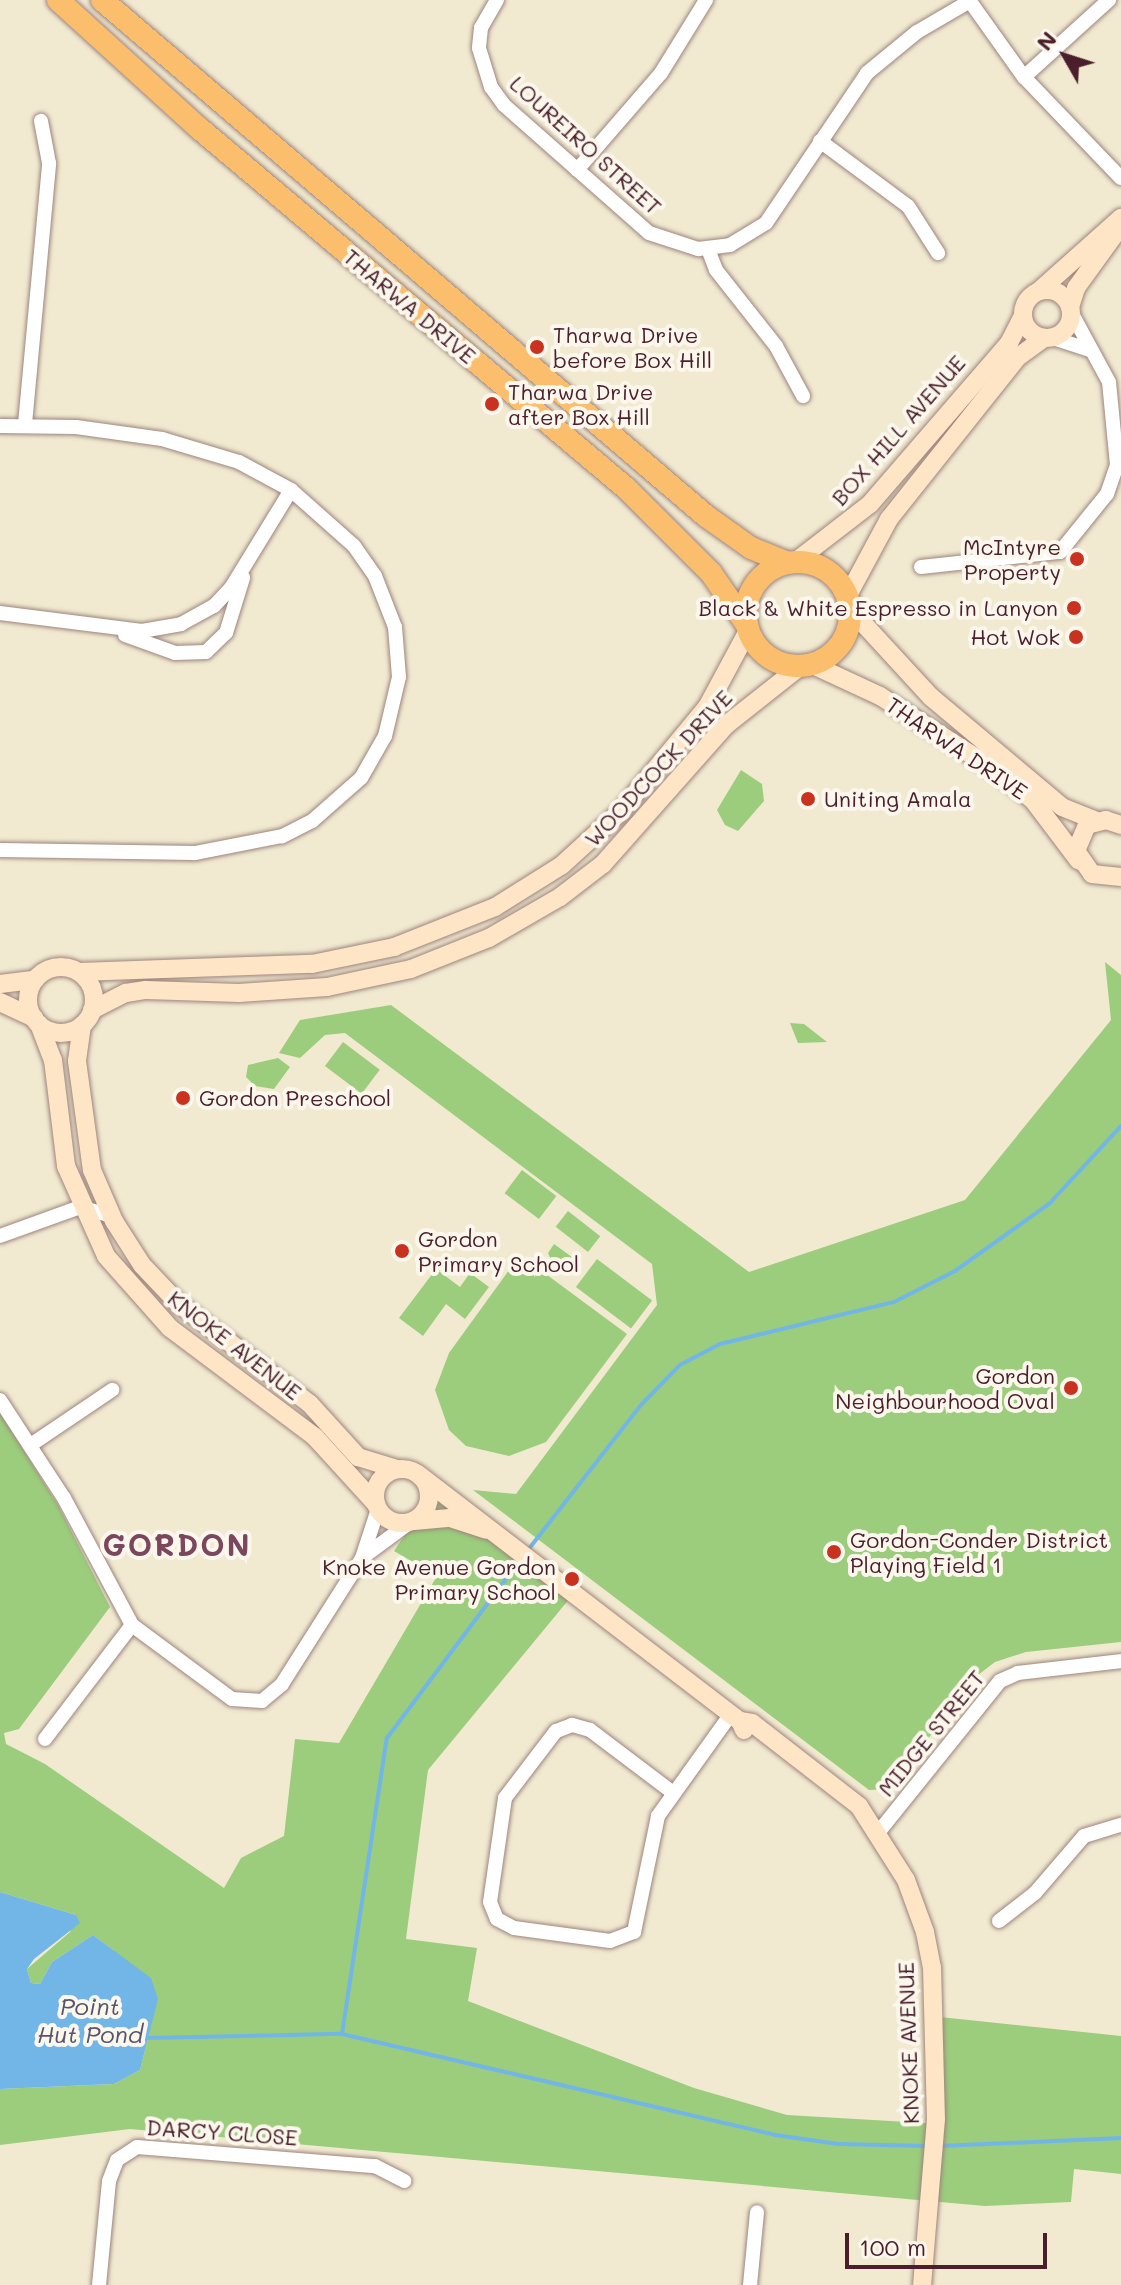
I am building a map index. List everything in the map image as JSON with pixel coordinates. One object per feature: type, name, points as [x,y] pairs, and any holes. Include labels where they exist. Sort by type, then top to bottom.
[{"type":"main road","name":"THARWA DRIVE","points":[[58,0],[119,59],[627,489],[711,573],[748,628]]},
{"type":"main road","name":"THARWA DRIVE","points":[[102,0],[706,516],[738,540],[792,562]]},
{"type":"main road","points":[[792,562],[826,570],[848,603],[840,644],[807,665],[767,656],[748,628],[747,604],[754,586],[768,571],[792,562]]},
{"type":"street","name":"LOUREIRO STREET","points":[[497,0],[481,28],[479,48],[491,87],[577,170],[649,233],[678,246],[708,249],[730,245],[766,223],[867,73],[891,50],[970,1]]},
{"type":"street","points":[[577,170],[670,62],[706,0]]},
{"type":"street","points":[[1024,77],[1109,0]]},
{"type":"street","points":[[970,1],[1024,77],[1121,178]]},
{"type":"street","points":[[25,424],[49,163],[41,121]]},
{"type":"street","points":[[820,141],[908,206],[938,253]]},
{"type":"street","points":[[1091,350],[1048,338],[1026,328],[1022,318],[1026,301],[1121,218]]},
{"type":"street","points":[[1048,338],[1066,329],[1076,288],[1121,225]]},
{"type":"street","points":[[708,249],[716,270],[776,346],[803,396]]},
{"type":"street","points":[[921,567],[1060,552],[1117,485],[1114,410],[1106,371],[1058,292],[1039,291]]},
{"type":"street","name":"BOX HILL AVENUE","points":[[792,562],[870,504],[1009,343],[1022,318]]},
{"type":"street","name":"BOX HILL AVENUE","points":[[848,603],[889,519],[1018,357],[1048,338]]},
{"type":"street","points":[[0,426],[76,427],[203,448],[291,490],[354,546],[381,587],[395,627],[399,657],[395,705],[385,736],[361,778],[312,821],[249,846],[138,856],[0,850]]},
{"type":"street","points":[[0,613],[142,631],[181,624],[214,606],[291,490]]},
{"type":"street","points":[[83,624],[175,653],[206,652],[226,633],[260,541]]},
{"type":"street","name":"THARWA DRIVE","points":[[848,603],[931,697],[1062,807],[1111,819]]},
{"type":"street","name":"WOODCOCK DRIVE","points":[[79,972],[254,969],[340,960],[446,930],[495,907],[582,848],[620,812],[707,707],[748,628]]},
{"type":"street","name":"THARWA DRIVE","points":[[807,665],[880,696],[986,764],[1033,800],[1079,861]]},
{"type":"street","name":"WOODCOCK DRIVE","points":[[87,1018],[136,991],[268,993],[345,984],[378,977],[489,938],[560,897],[641,826],[726,725],[807,665]]},
{"type":"street","points":[[1111,819],[1076,842],[1079,861],[1092,874],[1117,875]]},
{"type":"street","points":[[0,984],[35,980],[60,967],[79,972],[94,993],[87,1018],[65,1032],[0,1002]]},
{"type":"street","points":[[35,980],[29,999],[36,1021]]},
{"type":"street","name":"KNOKE AVENUE","points":[[87,1018],[77,1061],[81,1120],[96,1178],[111,1216],[142,1265],[178,1303],[310,1404],[358,1457],[397,1469]]},
{"type":"street","name":"KNOKE AVENUE","points":[[36,1021],[51,1050],[58,1125],[80,1207],[106,1256],[142,1301],[315,1437],[377,1507]]},
{"type":"street","points":[[80,1207],[96,1178]]},
{"type":"street","points":[[0,1236],[80,1207],[111,1216]]},
{"type":"street","points":[[32,1444],[112,1390]]},
{"type":"street","points":[[0,1400],[32,1444],[132,1625],[225,1696],[262,1701],[282,1684],[362,1558],[377,1507],[376,1486],[397,1469],[419,1475],[429,1500],[411,1522],[362,1558]]},
{"type":"street","name":"KNOKE AVENUE","points":[[419,1475],[470,1511],[506,1545],[735,1717],[745,1732],[862,1816],[906,1880],[925,1932],[932,1967],[936,2119],[922,2285]]},
{"type":"street","points":[[377,1507],[394,1522],[411,1522]]},
{"type":"street","name":"KNOKE AVENUE","points":[[411,1522],[450,1518],[488,1531]]},
{"type":"street","points":[[45,1739],[132,1625]]},
{"type":"street","name":"MIDGE STREET","points":[[877,1834],[1000,1681],[1018,1673],[1121,1661]]},
{"type":"street","points":[[672,1792],[590,1730],[572,1725],[556,1731],[505,1798],[490,1902],[497,1919],[514,1928],[610,1941],[634,1932],[651,1837],[672,1792],[735,1717]]},
{"type":"street","points":[[999,1921],[1035,1893],[1084,1836],[1121,1825]]},
{"type":"street","name":"DARCY CLOSE","points":[[99,2285],[109,2181],[117,2160],[137,2147],[375,2166],[404,2181]]},
{"type":"street","points":[[750,2285],[757,2212]]},
{"type":"green space","points":[[741,770],[762,784],[764,801],[738,831],[725,825],[717,810]]},
{"type":"green space","points":[[1105,962],[1121,975],[1121,1642],[1026,1652],[995,1662],[978,1675],[889,1789],[869,1790],[473,1490],[516,1494],[657,1305],[652,1264],[345,1033],[325,1035],[300,1058],[279,1053],[300,1020],[391,1005],[749,1272],[965,1200],[1111,1020]]},
{"type":"green space","points":[[790,1023],[804,1024],[827,1042],[798,1043]]},
{"type":"green space","points":[[343,1042],[380,1070],[362,1094],[325,1066]]},
{"type":"green space","points":[[278,1058],[290,1067],[274,1089],[255,1086],[246,1077],[248,1065]]},
{"type":"green space","points":[[522,1170],[556,1196],[539,1219],[505,1193]]},
{"type":"green space","points":[[568,1211],[600,1236],[588,1252],[556,1227]]},
{"type":"green space","points":[[554,1244],[576,1260],[557,1273],[548,1253]]},
{"type":"green space","points":[[520,1255],[627,1334],[546,1442],[509,1456],[466,1446],[449,1430],[435,1390],[449,1353]]},
{"type":"green space","points":[[597,1259],[652,1301],[631,1328],[576,1287]]},
{"type":"green space","points":[[436,1269],[460,1287],[470,1273],[489,1287],[465,1319],[446,1304],[423,1336],[399,1318]]},
{"type":"green space","points":[[0,1413],[58,1505],[110,1607],[19,1729],[4,1733],[6,1744],[45,1764],[224,1888],[241,1858],[284,1836],[295,1739],[339,1743],[437,1576],[394,1551],[437,1487],[575,1592],[428,1770],[406,1939],[477,1948],[468,2001],[694,2088],[787,2115],[942,2124],[940,2017],[1121,2036],[1121,2174],[1074,2169],[1071,2202],[985,2206],[130,2129],[0,2145],[0,2089],[114,2084],[140,2070],[148,2038],[113,1950],[93,1935],[52,1962],[40,1984],[31,1983],[27,1969],[70,1932],[76,1915],[0,1892]]},
{"type":"water","name":"Point Hut Pond","points":[[0,1892],[76,1915],[80,1923],[34,1959],[27,1969],[31,1983],[40,1984],[52,1962],[93,1935],[151,1978],[158,1999],[140,2070],[114,2084],[0,2089]]},
{"type":"waterway","points":[[528,1550],[640,1406],[680,1365],[720,1344],[894,1302],[955,1271],[1049,1204],[1121,1126]]},
{"type":"waterway","points":[[145,2038],[342,2034],[387,1738],[520,1560]]},
{"type":"waterway","points":[[342,2034],[775,2135],[838,2144],[927,2146]]},
{"type":"waterway","points":[[940,2146],[1121,2138]]},
{"type":"place","name":"Tharwa Drive before Box Hill","points":[[537,347]]},
{"type":"place","name":"Tharwa Drive after Box Hill","points":[[492,404]]},
{"type":"place","name":"McIntyre Property","points":[[1077,559]]},
{"type":"place","name":"Black & White Espresso in Lanyon","points":[[1074,608]]},
{"type":"place","name":"Hot Wok","points":[[1076,637]]},
{"type":"place","name":"Uniting Amala","points":[[808,799]]},
{"type":"place","name":"Gordon Preschool","points":[[183,1098]]},
{"type":"place","name":"Gordon Primary School","points":[[402,1251]]},
{"type":"place","name":"Gordon Neighbourhood Oval","points":[[1071,1388]]},
{"type":"place","name":"Gordon-Conder District Playing Field 1","points":[[834,1552]]},
{"type":"place","name":"Knoke Avenue Gordon Primary School","points":[[572,1579]]},
{"type":"district","name":"GORDON","points":[[177,1544]]}]
